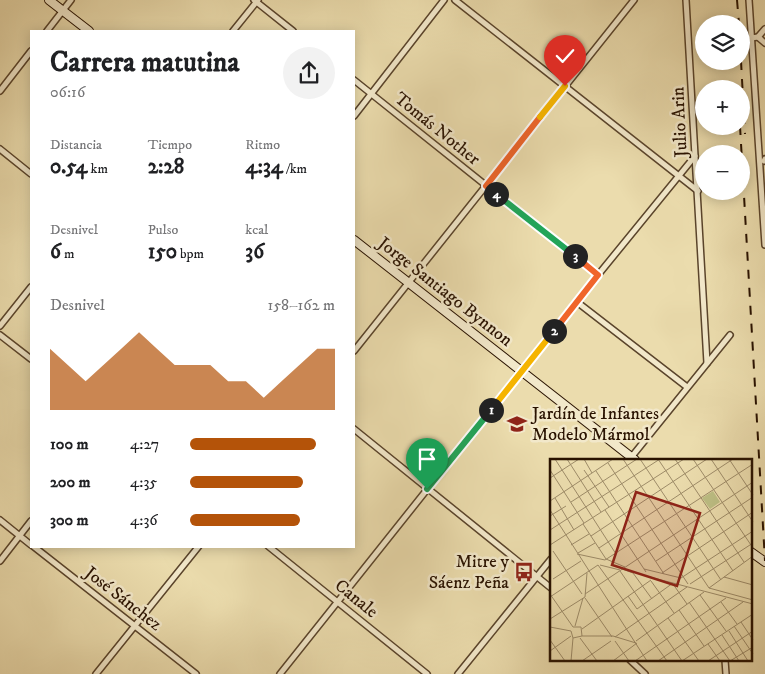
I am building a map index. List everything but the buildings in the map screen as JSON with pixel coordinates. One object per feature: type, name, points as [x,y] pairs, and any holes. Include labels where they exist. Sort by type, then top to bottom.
[{"type":"street","points":[[49,0],[88,30]]},
{"type":"street","points":[[48,30],[71,0]]},
{"type":"street","points":[[355,115],[444,0]]},
{"type":"street","points":[[454,0],[695,189]]},
{"type":"street","points":[[355,351],[634,0]]},
{"type":"street","name":"Julio Arin","points":[[686,0],[695,156]]},
{"type":"street","points":[[749,0],[763,161],[765,245]]},
{"type":"street","points":[[234,30],[256,1],[292,30]]},
{"type":"street","points":[[751,38],[758,37],[765,29]]},
{"type":"street","points":[[758,37],[765,43]]},
{"type":"street","points":[[0,91],[30,52]]},
{"type":"street","name":"Tomás Nother","points":[[355,81],[598,275]]},
{"type":"street","points":[[0,149],[30,173]]},
{"type":"street","points":[[280,674],[695,156]]},
{"type":"street","name":"Julio Arin","points":[[698,200],[707,363]]},
{"type":"street","name":"Jorge Santiago Bynnon","points":[[355,241],[632,459]]},
{"type":"street","points":[[0,326],[30,288]]},
{"type":"street","points":[[577,302],[687,387]]},
{"type":"street","points":[[0,335],[30,358]]},
{"type":"street","points":[[632,459],[730,335]]},
{"type":"street","points":[[355,430],[550,587]]},
{"type":"street","name":"José Sánchez","points":[[0,520],[30,544]]},
{"type":"street","points":[[0,560],[30,522]]},
{"type":"street","name":"José Sánchez","points":[[35,548],[196,674]]},
{"type":"street","points":[[96,674],[197,548]]},
{"type":"street","name":"Canale","points":[[270,548],[427,674]]},
{"type":"street","points":[[752,553],[765,562]]},
{"type":"street","points":[[458,674],[550,560]]},
{"type":"street","points":[[632,662],[646,674]]},
{"type":"railway","points":[[737,0],[738,15]]},
{"type":"railway","points":[[741,70],[742,80]]},
{"type":"railway","points":[[741,135],[765,561]]},
{"type":"place","name":"Jardín de Infantes Modelo Mármol","points":[[517,424]]},
{"type":"place","name":"Mitre y Sáenz Peña","points":[[524,572]]},
{"type":"route","points":[[427,489],[598,275],[486,186],[565,86]]}]
